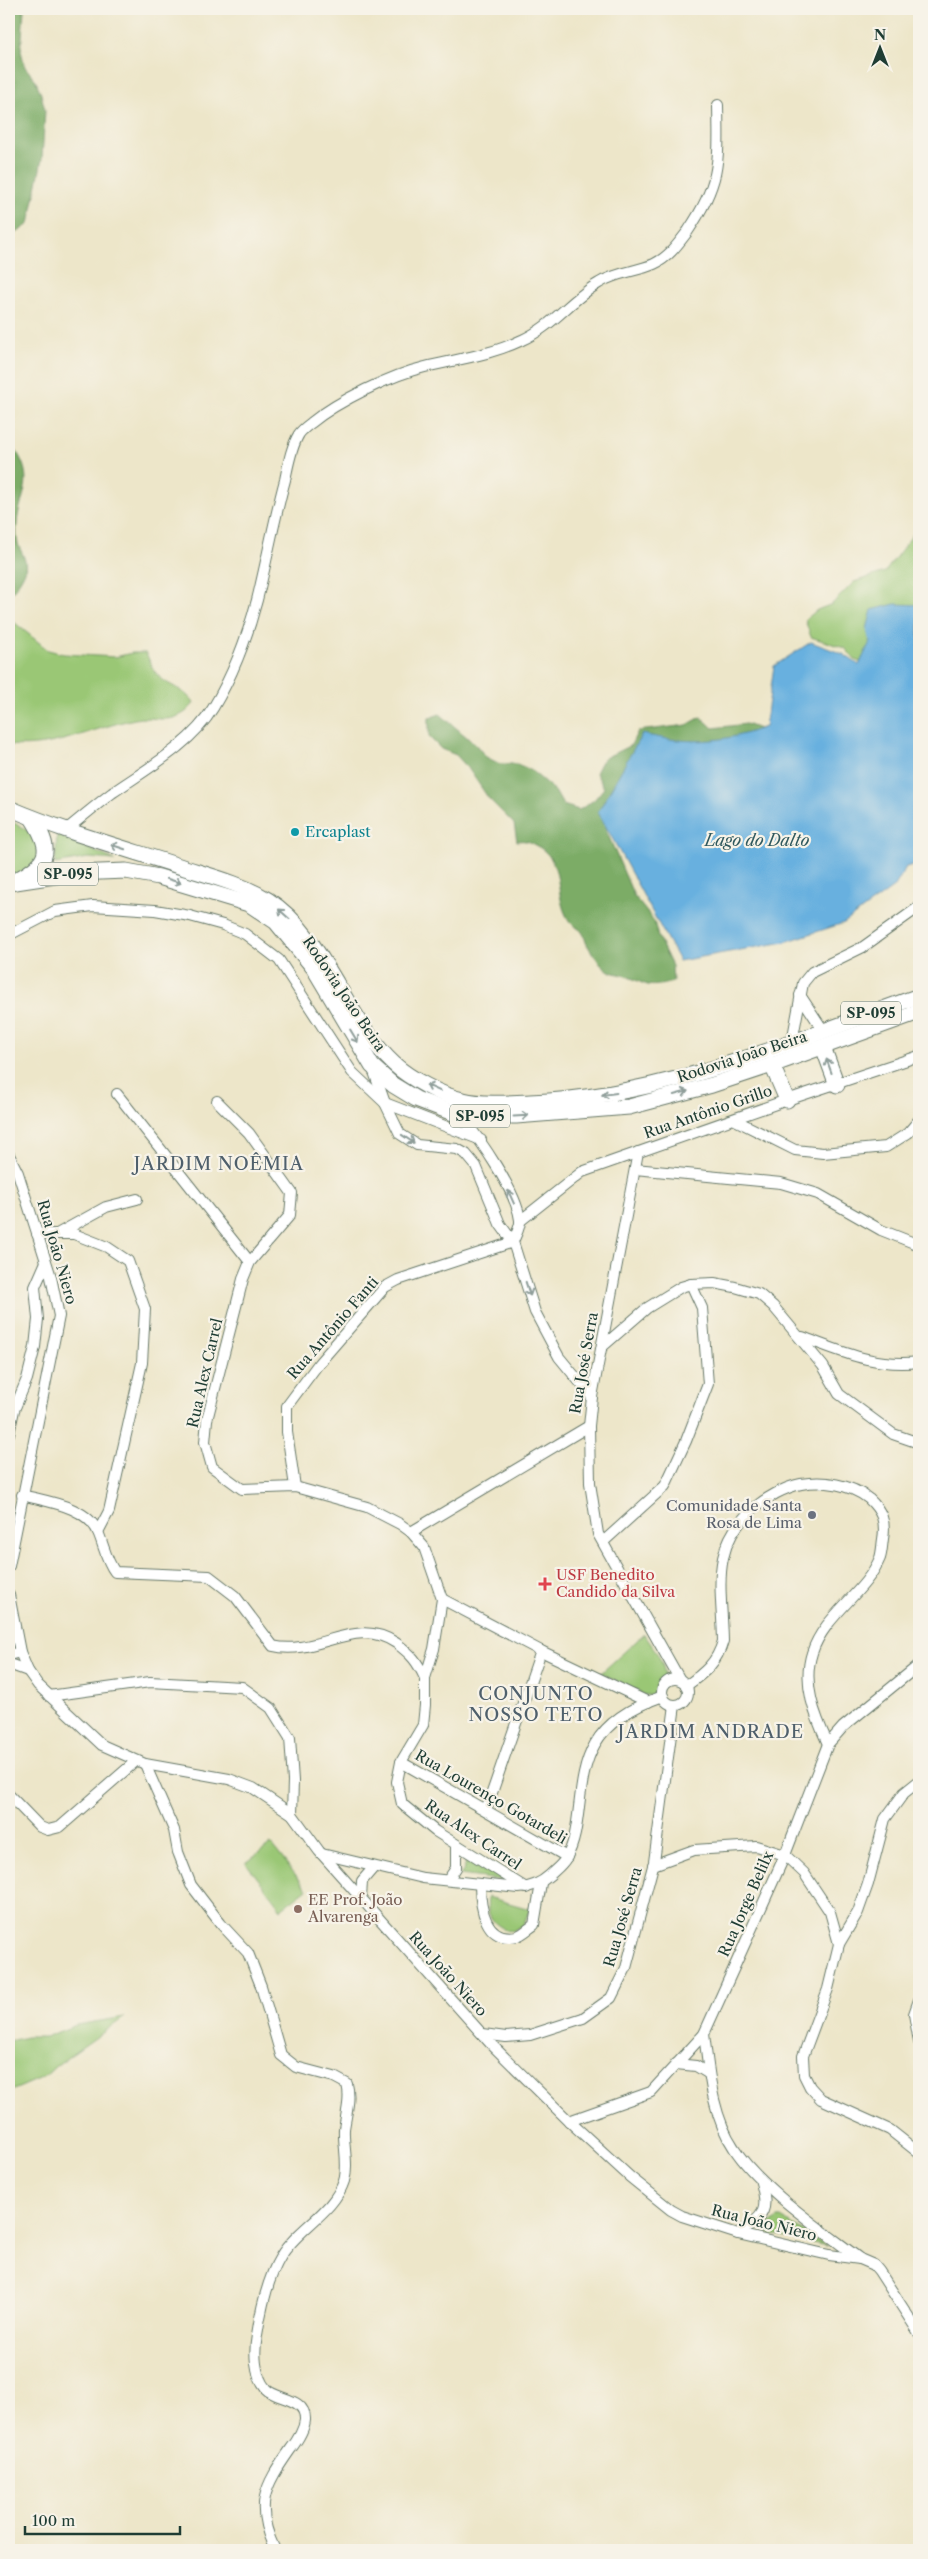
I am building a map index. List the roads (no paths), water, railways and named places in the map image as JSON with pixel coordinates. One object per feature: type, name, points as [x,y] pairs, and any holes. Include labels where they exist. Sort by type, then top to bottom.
[{"type":"main road","name":"Rodovia João Beira","points":[[9,808],[66,830],[223,880],[268,900],[304,934],[374,1043],[396,1066],[426,1085],[462,1100],[511,1103],[556,1101],[641,1089],[716,1068],[919,996]]},
{"type":"main road","points":[[9,883],[32,872],[42,861],[46,848],[44,837],[32,818]]},
{"type":"main road","name":"Rodovia João Beira","points":[[9,883],[75,873],[126,871],[160,877],[249,904],[276,922],[313,967],[372,1066],[393,1085],[416,1099],[461,1116],[516,1116],[629,1107],[712,1085],[919,1012]]},
{"type":"main road","points":[[823,1047],[837,1085]]},
{"type":"main road","points":[[772,1065],[787,1100]]},
{"type":"street","points":[[66,830],[112,793],[167,755],[211,712],[244,645],[257,600],[284,482],[299,434],[312,422],[387,380],[424,367],[500,350],[525,339],[540,331],[583,293],[600,282],[616,274],[653,264],[665,258],[680,242],[703,209],[713,188],[717,166],[718,105]]},
{"type":"street","points":[[9,935],[55,911],[92,906],[155,910],[190,916],[223,925],[245,934],[279,960],[352,1072],[384,1103],[481,1140]]},
{"type":"street","points":[[792,1042],[803,983],[812,972],[863,947],[919,907]]},
{"type":"street","points":[[800,995],[823,1030]]},
{"type":"street","name":"Rua Antônio Grillo","points":[[520,1221],[582,1172],[919,1056]]},
{"type":"street","points":[[372,1066],[384,1103],[400,1134],[417,1145],[456,1149],[466,1154],[476,1166],[500,1224],[513,1242],[535,1312],[559,1358],[592,1397]]},
{"type":"street","points":[[118,1094],[250,1262],[290,1215],[292,1193],[250,1133],[217,1100]]},
{"type":"street","points":[[461,1116],[481,1140],[511,1196],[520,1221],[513,1242]]},
{"type":"street","points":[[734,1120],[794,1150],[823,1152],[886,1147],[908,1133],[919,1120]]},
{"type":"street","name":"Rua José Serra","points":[[638,1152],[592,1397],[589,1426],[590,1482],[598,1534],[683,1683]]},
{"type":"street","name":"Rua João Niero","points":[[9,1155],[18,1173],[46,1262],[59,1316],[9,1566]]},
{"type":"street","points":[[635,1170],[781,1183],[818,1194],[881,1230],[919,1245]]},
{"type":"street","points":[[57,1234],[106,1207],[138,1199]]},
{"type":"street","points":[[37,1234],[74,1234],[107,1247],[128,1261],[145,1309],[142,1363],[109,1511],[98,1532]]},
{"type":"street","name":"Rua Antônio Fanti","points":[[296,1487],[286,1418],[287,1406],[319,1364],[373,1301],[386,1288],[398,1280],[513,1242]]},
{"type":"street","points":[[9,1434],[14,1410],[28,1379],[38,1319],[35,1287],[46,1262]]},
{"type":"street","name":"Rua Alex Carrel","points":[[250,1262],[243,1279],[207,1420],[204,1442],[212,1467],[242,1489],[296,1487],[367,1507],[411,1532],[424,1547],[442,1599],[434,1650],[425,1678],[426,1705],[423,1725],[401,1762],[397,1782],[402,1804],[456,1845],[526,1888]]},
{"type":"street","points":[[602,1346],[648,1308],[681,1287],[691,1284],[714,1283],[758,1294],[773,1306],[801,1337],[823,1366],[839,1394],[893,1434],[919,1443]]},
{"type":"street","points":[[603,1542],[665,1486],[686,1441],[708,1384],[702,1308],[691,1284]]},
{"type":"street","points":[[801,1337],[863,1359],[896,1365],[919,1362]]},
{"type":"street","points":[[411,1532],[589,1426]]},
{"type":"street","points":[[683,1683],[686,1698],[675,1705],[667,1703],[663,1696],[663,1688],[668,1682],[683,1683],[713,1664],[720,1654],[723,1642],[721,1564],[728,1538],[743,1518],[765,1499],[800,1484],[829,1483],[860,1492],[875,1504],[884,1518],[885,1529],[880,1557],[863,1584],[822,1631],[812,1652],[808,1676],[814,1711],[828,1744]]},
{"type":"street","points":[[22,1495],[75,1510],[91,1520],[98,1532],[109,1564],[115,1572],[199,1574],[219,1581],[235,1596],[273,1646],[298,1649],[363,1632],[385,1636],[416,1658],[425,1678]]},
{"type":"street","name":"Rua João Niero","points":[[9,1595],[20,1652],[28,1671],[49,1696],[102,1745],[141,1762],[229,1779],[253,1788],[292,1814],[322,1854],[361,1899],[483,2034],[569,2121],[675,2214],[738,2234],[829,2255],[860,2259]]},
{"type":"street","points":[[442,1599],[541,1651],[648,1702]]},
{"type":"street","points":[[486,1810],[541,1651]]},
{"type":"street","points":[[9,1655],[20,1652]]},
{"type":"street","points":[[9,1664],[28,1671]]},
{"type":"street","name":"Rua Jorge Belilx","points":[[569,2121],[646,2095],[704,2034],[785,1855],[828,1744],[843,1727],[919,1666]]},
{"type":"street","points":[[49,1696],[150,1682],[242,1687],[271,1708],[290,1738],[293,1781],[292,1814]]},
{"type":"street","points":[[322,1854],[374,1867],[448,1880],[526,1888],[541,1883],[567,1858],[574,1838],[584,1768],[596,1743],[615,1721],[648,1702],[663,1696]]},
{"type":"street","name":"Rua José Serra","points":[[483,2034],[506,2037],[530,2034],[583,2018],[611,1998],[626,1968],[653,1865],[675,1705]]},
{"type":"street","points":[[9,1795],[40,1827],[48,1830],[60,1826],[141,1762],[174,1830],[178,1852],[191,1885],[221,1924],[248,1953],[261,1986],[281,2055],[296,2067],[334,2078],[347,2084],[349,2093],[343,2145],[346,2168],[344,2180],[338,2193],[281,2255],[266,2290],[257,2336],[255,2357],[260,2379],[267,2391],[291,2399],[303,2411],[305,2420],[299,2438],[269,2479],[264,2494],[265,2519],[275,2550]]},
{"type":"street","name":"Rua Lourenço Gotardeli","points":[[401,1762],[567,1858]]},
{"type":"street","points":[[919,1781],[904,1793],[885,1819],[860,1905],[839,1944],[828,1989],[803,2056],[804,2075],[810,2087],[821,2099],[890,2130],[919,2152]]},
{"type":"street","points":[[448,1880],[456,1868],[456,1845]]},
{"type":"street","points":[[653,1865],[694,1850],[756,1846],[785,1855],[804,1873],[830,1912],[839,1944]]},
{"type":"street","points":[[361,1899],[362,1881],[374,1867]]},
{"type":"street","points":[[480,1884],[482,1910],[491,1930],[504,1936],[518,1936],[534,1925],[541,1883]]},
{"type":"street","points":[[919,2000],[914,2014],[919,2042]]},
{"type":"street","points":[[704,2034],[714,2101],[733,2148],[760,2179],[860,2259],[874,2265],[919,2330]]},
{"type":"street","points":[[676,2064],[696,2066],[709,2074]]},
{"type":"street","points":[[738,2234],[758,2219],[764,2210],[766,2200],[760,2179]]},
{"type":"water","name":"Lago do Dalto","points":[[895,604],[919,605],[919,863],[906,867],[895,886],[844,923],[785,942],[679,961],[598,812],[642,734],[674,740],[704,741],[733,737],[765,727],[774,666],[811,642],[843,654],[859,665],[870,642],[867,629],[872,610]]},
{"type":"place","name":"Ercaplast","points":[[295,832]]},
{"type":"place","name":"Comunidade Santa Rosa de Lima","points":[[812,1515]]},
{"type":"place","name":"USF Benedito Candido da Silva","points":[[545,1584]]},
{"type":"place","name":"EE Prof. João Alvarenga","points":[[298,1909]]},
{"type":"district","name":"JARDIM NOÊMIA","points":[[219,1164]]},
{"type":"district","name":"CONJUNTO NOSSO TETO","points":[[536,1704]]},
{"type":"district","name":"JARDIM ANDRADE","points":[[711,1732]]}]
